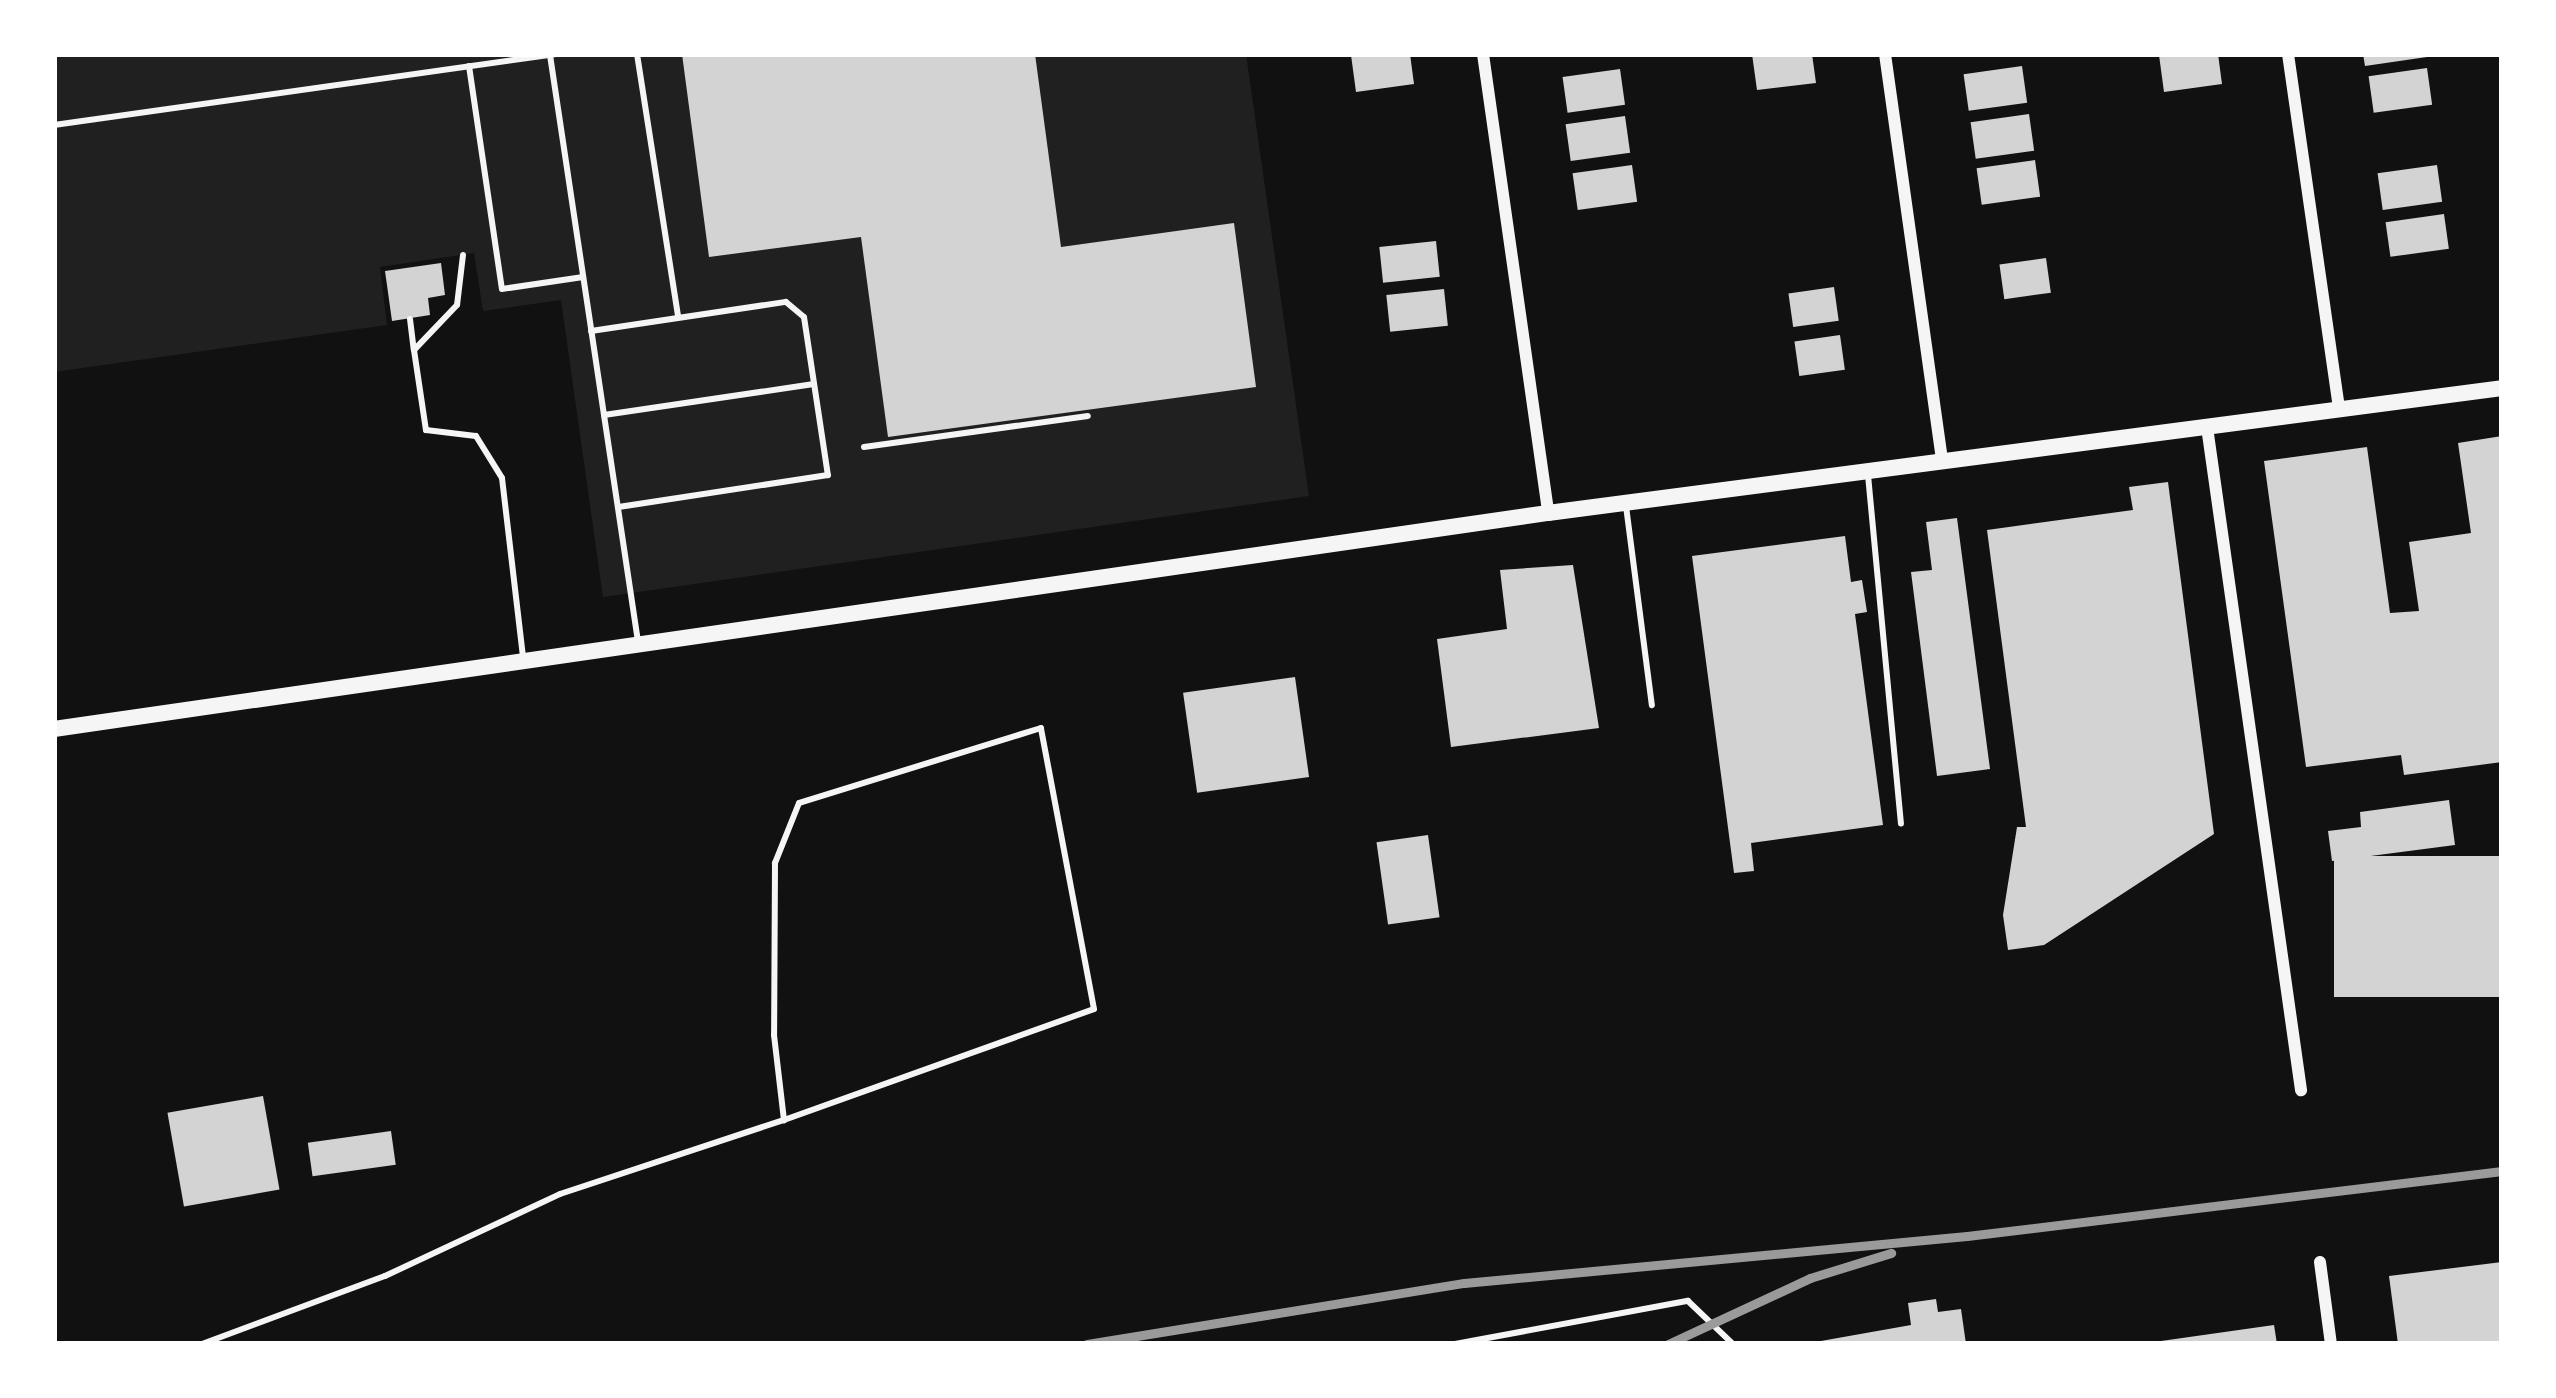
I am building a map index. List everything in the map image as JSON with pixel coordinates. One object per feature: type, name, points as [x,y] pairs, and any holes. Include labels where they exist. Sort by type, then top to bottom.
[{"type":"street","points":[[1483,54],[1548,512]]},
{"type":"street","points":[[1885,54],[1942,461]]},
{"type":"street","points":[[2288,54],[2339,410]]},
{"type":"street","points":[[54,729],[1548,512],[2502,388]]},
{"type":"street","points":[[2207,427],[2301,1090]]},
{"type":"street","points":[[2320,1262],[2331,1344]]},
{"type":"lane","points":[[54,125],[553,54],[638,642]]},
{"type":"lane","points":[[637,54],[678,318]]},
{"type":"lane","points":[[469,66],[502,289],[584,277]]},
{"type":"lane","points":[[414,350],[457,304],[463,255]]},
{"type":"lane","points":[[54,276],[54,298]]},
{"type":"lane","points":[[591,331],[786,302],[804,317],[828,475],[618,507]]},
{"type":"lane","points":[[410,319],[427,430],[476,436],[502,478],[524,658]]},
{"type":"lane","points":[[604,415],[814,384]]},
{"type":"lane","points":[[1868,471],[1900,824]]},
{"type":"lane","points":[[1626,503],[1652,705]]},
{"type":"lane","points":[[202,1344],[385,1276],[560,1194],[784,1120],[1094,1009],[1041,728],[799,803],[776,863],[774,1035],[784,1120]]},
{"type":"lane","points":[[1455,1344],[1688,1301],[1732,1344]]},
{"type":"path","points":[[865,447],[1088,416]]},
{"type":"shaded area","points":[[54,54],[1246,54],[1309,496],[603,597],[561,300],[483,311],[474,253],[380,267],[387,325],[54,372]]},
{"type":"building","points":[[682,54],[1035,54],[1061,247],[1234,223],[1256,387],[888,437],[861,237],[709,257]]},
{"type":"building","points":[[1410,54],[1414,84],[1356,92],[1351,55]]},
{"type":"building","points":[[1752,54],[1812,54],[1816,83],[1757,90]]},
{"type":"building","points":[[2218,54],[2222,84],[2164,92],[2159,55]]},
{"type":"building","points":[[2363,54],[2427,54],[2427,57],[2365,66]]},
{"type":"building","points":[[2022,66],[2027,103],[1969,111],[1964,74]]},
{"type":"building","points":[[2427,68],[2432,105],[2374,113],[2369,76]]},
{"type":"building","points":[[1620,69],[1625,105],[1568,113],[1563,77]]},
{"type":"building","points":[[2029,114],[2034,151],[1976,159],[1971,122]]},
{"type":"building","points":[[1625,116],[1630,153],[1571,161],[1566,124]]},
{"type":"building","points":[[2035,160],[2040,197],[1982,205],[1977,168]]},
{"type":"building","points":[[1632,165],[1637,202],[1578,210],[1573,173]]},
{"type":"building","points":[[2437,165],[2442,202],[2383,210],[2378,173]]},
{"type":"building","points":[[2444,214],[2449,249],[2390,257],[2386,222]]},
{"type":"building","points":[[1436,241],[1440,277],[1383,283],[1379,247]]},
{"type":"building","points":[[2046,258],[2051,293],[2004,299],[1999,265]]},
{"type":"building","points":[[441,263],[445,295],[428,298],[430,315],[392,321],[385,271]]},
{"type":"building","points":[[1834,287],[1839,321],[1793,327],[1788,293]]},
{"type":"building","points":[[1444,289],[1448,326],[1390,332],[1386,295]]},
{"type":"building","points":[[1840,335],[1845,370],[1799,376],[1794,341]]},
{"type":"building","points":[[2502,436],[2502,762],[2404,775],[2401,755],[2306,767],[2264,461],[2367,447],[2390,613],[2419,611],[2409,542],[2471,533],[2458,443]]},
{"type":"building","points":[[2168,482],[2214,834],[2044,945],[2008,950],[2003,915],[2017,827],[2026,827],[1987,530],[2133,510],[2129,487]]},
{"type":"building","points":[[1957,518],[1990,769],[1937,776],[1911,572],[1932,570],[1926,522]]},
{"type":"building","points":[[1845,536],[1851,582],[1862,580],[1867,612],[1855,614],[1883,825],[1751,843],[1754,871],[1734,873],[1692,556]]},
{"type":"building","points":[[1573,565],[1599,728],[1451,747],[1437,639],[1507,629],[1500,570]]},
{"type":"building","points":[[1295,677],[1309,777],[1197,793],[1183,693]]},
{"type":"building","points":[[2449,800],[2455,845],[2332,861],[2328,831],[2361,827],[2360,812]]},
{"type":"building","points":[[1428,835],[1440,917],[1388,924],[1377,842]]},
{"type":"building","points":[[2334,856],[2502,856],[2502,997],[2334,997]]},
{"type":"building","points":[[263,1096],[279,1190],[184,1206],[167,1113]]},
{"type":"building","points":[[391,1131],[396,1165],[313,1176],[308,1143]]},
{"type":"building","points":[[2502,1262],[2502,1344],[2398,1344],[2389,1276]]},
{"type":"building","points":[[1936,1299],[1938,1312],[1961,1309],[1966,1344],[1804,1344],[1911,1325],[1908,1303]]},
{"type":"building","points":[[2274,1325],[2277,1344],[2161,1344],[2161,1341]]},
{"type":"railway","points":[[1087,1344],[1464,1283],[1967,1236],[2502,1171]]},
{"type":"railway","points":[[1668,1344],[1810,1278],[1891,1253]]}]
